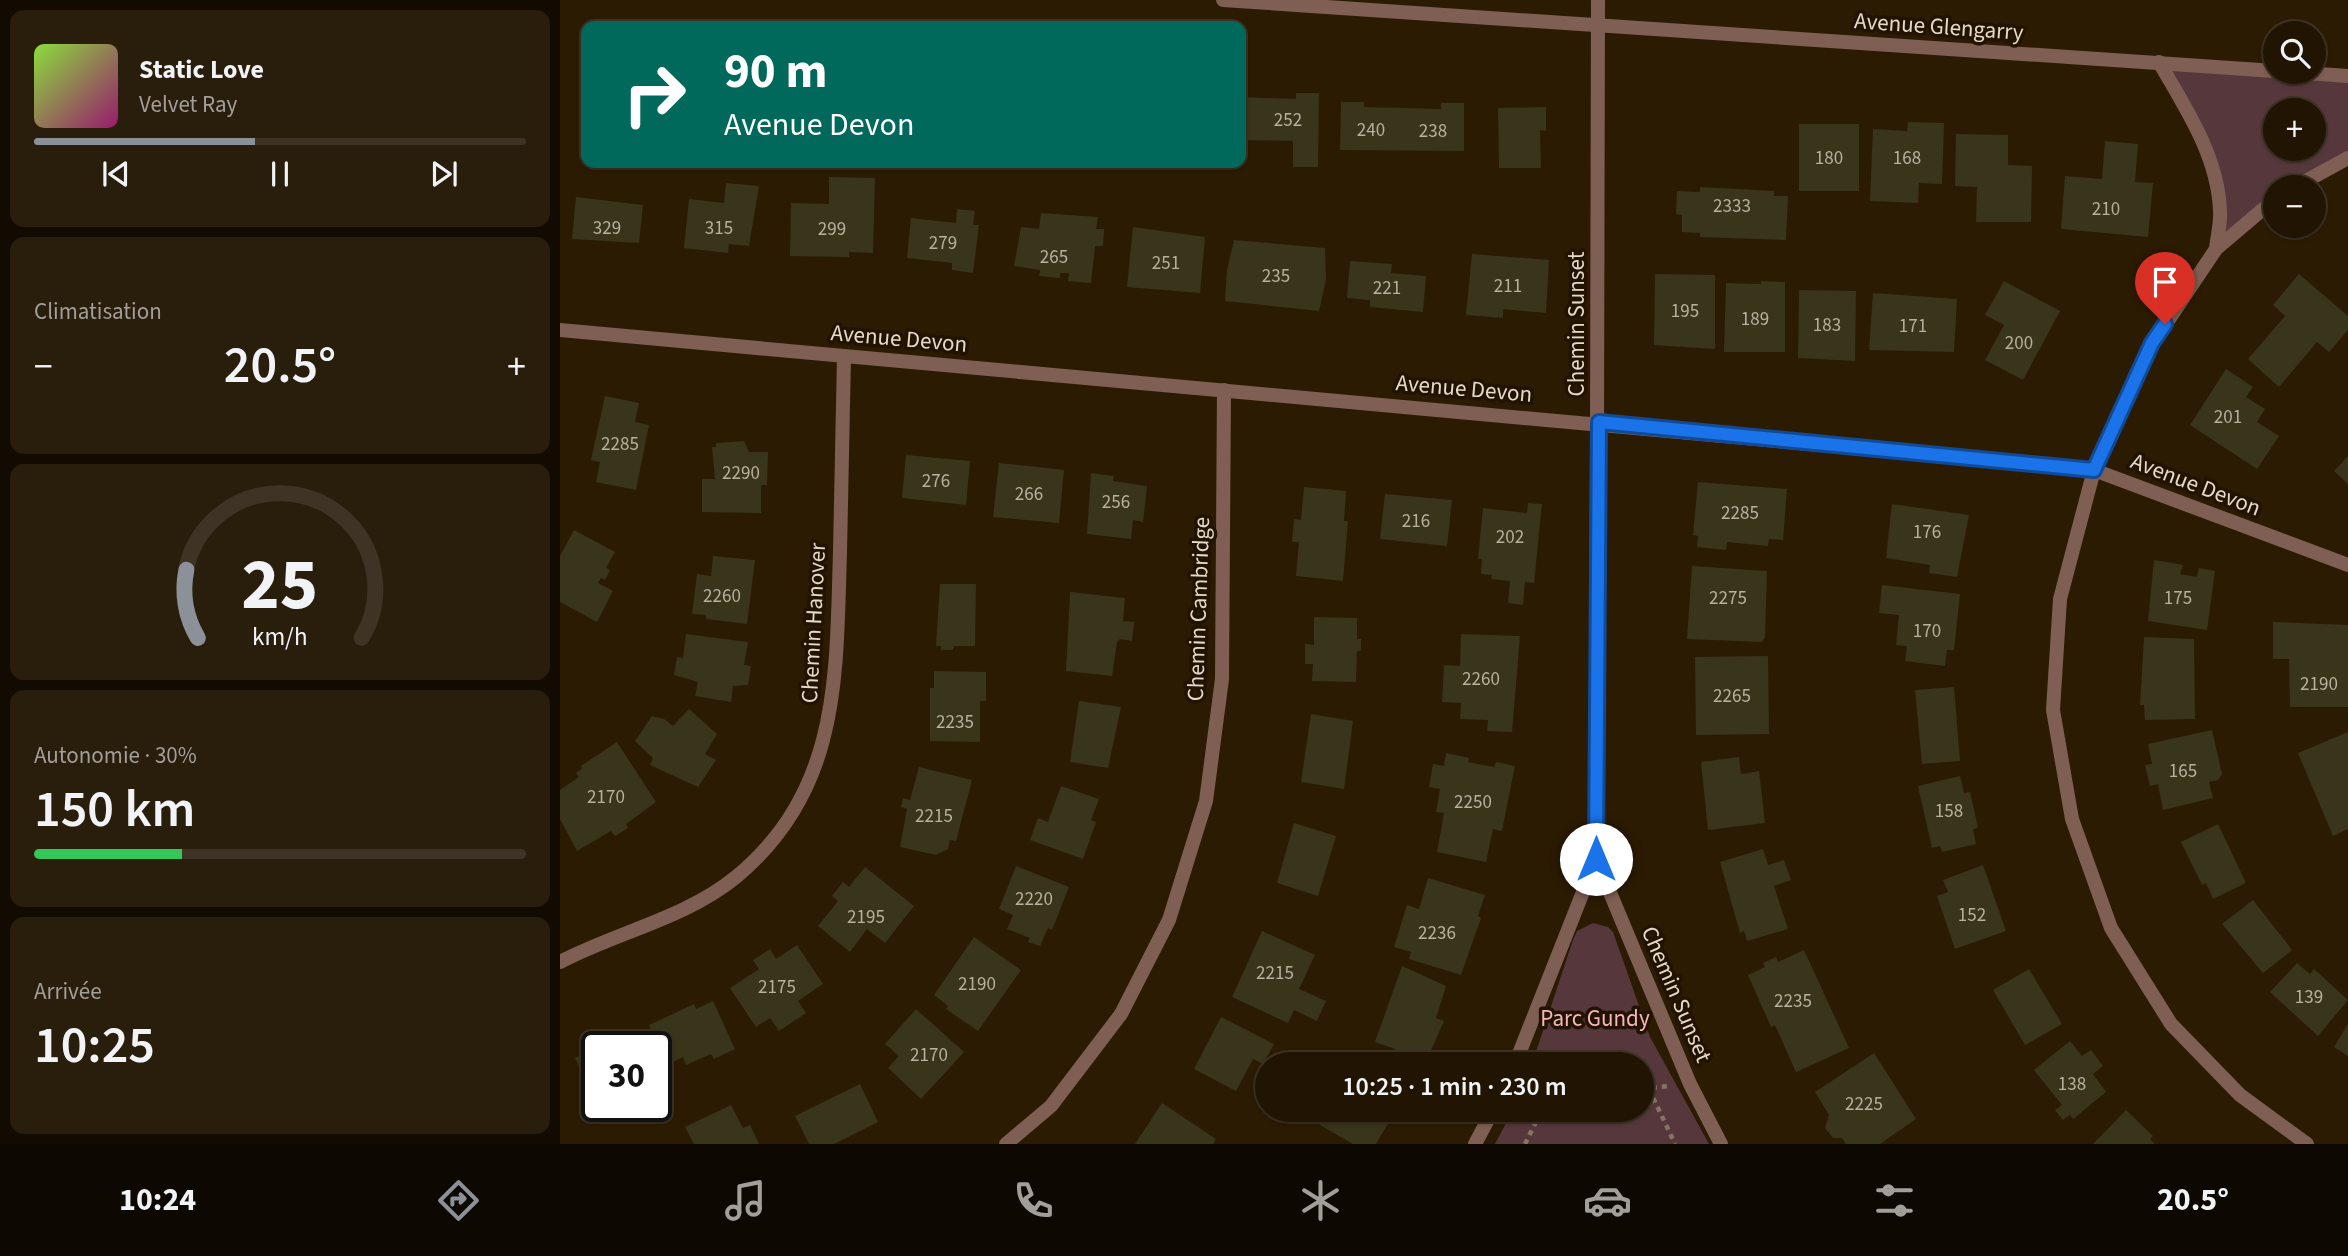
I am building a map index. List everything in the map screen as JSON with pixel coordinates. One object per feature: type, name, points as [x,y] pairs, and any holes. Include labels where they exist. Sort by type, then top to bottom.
[{"type":"street","name":"Avenue Glengarry","points":[[1223,0],[2263,70]]},
{"type":"street","name":"Chemin Sunset","points":[[1520,1052],[1596,859],[1598,0]]},
{"type":"street","points":[[2159,62],[2212,164],[2221,212],[2216,249]]},
{"type":"street","points":[[2326,74],[2348,76]]},
{"type":"street","points":[[2317,175],[2348,158]]},
{"type":"street","points":[[2263,209],[2216,249],[2152,343],[2094,470],[2060,599],[2053,710],[2072,819],[2111,928],[2171,1024],[2240,1095],[2307,1144]]},
{"type":"street","name":"Avenue Devon","points":[[560,330],[1599,422],[2094,470],[2348,565]]},
{"type":"street","name":"Chemin Hanover","points":[[560,962],[688,906],[735,878],[781,832],[810,779],[830,723],[837,660],[844,356]]},
{"type":"street","name":"Chemin Cambridge","points":[[1006,1144],[1051,1106],[1121,1014],[1168,920],[1206,801],[1222,679],[1224,390]]},
{"type":"street","name":"Chemin Sunset","points":[[1596,859],[1690,1084],[1721,1144]]},
{"type":"street","points":[[1475,1144],[1487,1122]]},
{"type":"path","points":[[1654,1100],[1675,1144]]},
{"type":"path","points":[[1525,1144],[1536,1122]]},
{"type":"green space","points":[[2159,62],[2263,70],[2263,84],[2326,84],[2326,74],[2348,76],[2348,158],[2317,175],[2263,175],[2263,209],[2216,249],[2212,164]]},
{"type":"green space","name":"Parc Gundy","points":[[1593,923],[1608,927],[1613,932],[1650,1037],[1709,1144],[1495,1144],[1507,1122],[1654,1122],[1654,1052],[1536,1052],[1577,931]]},
{"type":"building","points":[[580,41],[581,41],[581,101]]},
{"type":"building","points":[[1296,93],[1319,93],[1318,167],[1293,167],[1293,141],[1246,140],[1246,97],[1296,99]]},
{"type":"building","points":[[1341,102],[1364,102],[1364,107],[1441,109],[1441,103],[1464,103],[1464,151],[1340,150]]},
{"type":"building","points":[[1546,107],[1546,131],[1540,130],[1541,168],[1499,168],[1498,108]]},
{"type":"building","points":[[1908,122],[1944,123],[1942,184],[1919,183],[1918,203],[1870,201],[1873,129],[1907,131]]},
{"type":"building","points":[[1799,124],[1859,124],[1859,191],[1799,191]]},
{"type":"building","points":[[1956,134],[2008,135],[2008,165],[2032,166],[2031,222],[1976,222],[1977,187],[1955,186]]},
{"type":"building","points":[[2105,141],[2138,144],[2135,182],[2153,183],[2148,237],[2061,229],[2065,176],[2102,179]]},
{"type":"building","points":[[829,177],[875,178],[873,253],[849,252],[849,257],[790,256],[791,203],[829,204]]},
{"type":"building","points":[[726,183],[759,186],[749,246],[729,244],[728,253],[684,248],[689,199],[724,203]]},
{"type":"building","points":[[1700,187],[1774,191],[1774,196],[1788,196],[1786,240],[1700,237],[1700,233],[1682,232],[1682,215],[1676,214],[1677,191],[1700,192]]},
{"type":"building","points":[[576,197],[643,205],[639,243],[572,239]]},
{"type":"building","points":[[957,209],[975,211],[973,225],[979,225],[973,273],[952,270],[952,263],[907,258],[911,218],[956,223]]},
{"type":"building","points":[[1041,213],[1098,217],[1096,229],[1104,229],[1103,246],[1095,246],[1091,283],[1068,281],[1069,273],[1060,273],[1060,278],[1039,276],[1040,270],[1014,266],[1021,227],[1039,229]]},
{"type":"building","points":[[1133,227],[1205,237],[1200,293],[1127,287]]},
{"type":"building","points":[[1234,240],[1325,248],[1326,280],[1319,311],[1225,301],[1227,270]]},
{"type":"building","points":[[1472,254],[1549,260],[1546,313],[1503,309],[1503,318],[1466,315]]},
{"type":"building","points":[[1350,261],[1392,264],[1391,273],[1426,276],[1423,312],[1370,307],[1370,300],[1347,298]]},
{"type":"building","points":[[1655,274],[1715,275],[1715,349],[1654,345]]},
{"type":"building","points":[[2299,274],[2348,316],[2348,330],[2329,352],[2317,342],[2279,387],[2248,359],[2285,316],[2273,305]]},
{"type":"building","points":[[1761,281],[1785,282],[1785,352],[1724,352],[1726,283],[1761,284]]},
{"type":"building","points":[[2004,281],[2060,311],[2023,380],[1985,360],[2004,325],[1985,315]]},
{"type":"building","points":[[1799,290],[1856,291],[1855,361],[1798,358]]},
{"type":"building","points":[[1873,293],[1957,299],[1954,352],[1869,350]]},
{"type":"building","points":[[2226,369],[2253,387],[2246,397],[2265,409],[2257,422],[2279,436],[2257,469],[2190,425]]},
{"type":"building","points":[[605,396],[639,403],[635,422],[649,425],[636,490],[596,482],[600,462],[591,460]]},
{"type":"building","points":[[744,441],[749,452],[768,452],[767,485],[761,485],[761,513],[702,512],[702,479],[715,479],[712,447],[716,447],[716,443]]},
{"type":"building","points":[[906,455],[970,461],[966,505],[902,498]]},
{"type":"building","points":[[2348,456],[2348,484],[2334,471]]},
{"type":"building","points":[[999,463],[1064,470],[1059,523],[993,517]]},
{"type":"building","points":[[1091,473],[1114,476],[1113,481],[1147,486],[1143,522],[1133,520],[1131,539],[1087,534]]},
{"type":"building","points":[[1698,482],[1787,489],[1783,540],[1769,539],[1768,546],[1727,542],[1726,550],[1697,547],[1698,536],[1693,535]]},
{"type":"building","points":[[1304,487],[1346,491],[1344,521],[1348,521],[1343,581],[1296,576],[1299,542],[1292,542],[1294,519],[1301,520]]},
{"type":"building","points":[[1385,494],[1452,500],[1447,546],[1380,539]]},
{"type":"building","points":[[1528,503],[1542,504],[1534,583],[1525,582],[1523,605],[1508,603],[1510,581],[1491,579],[1492,575],[1481,574],[1482,559],[1478,559],[1483,508],[1527,513]]},
{"type":"building","points":[[1892,504],[1969,515],[1957,577],[1929,573],[1930,565],[1886,558]]},
{"type":"building","points":[[574,530],[615,552],[606,568],[610,570],[605,580],[601,578],[598,583],[613,591],[597,622],[560,602],[560,556]]},
{"type":"building","points":[[713,556],[755,560],[747,624],[706,619],[706,615],[692,614],[697,574],[711,576]]},
{"type":"building","points":[[2154,560],[2183,565],[2180,574],[2197,577],[2199,568],[2215,571],[2207,630],[2148,621]]},
{"type":"building","points":[[1692,566],[1767,571],[1765,637],[1762,642],[1687,639]]},
{"type":"building","points":[[940,584],[976,584],[975,646],[954,646],[953,650],[941,650],[941,646],[936,646]]},
{"type":"building","points":[[1882,585],[1960,594],[1954,650],[1947,650],[1945,666],[1905,661],[1907,646],[1896,645],[1899,615],[1879,613]]},
{"type":"building","points":[[1070,592],[1125,598],[1123,621],[1134,622],[1132,641],[1120,639],[1117,642],[1112,676],[1066,671]]},
{"type":"building","points":[[1314,617],[1357,618],[1357,639],[1361,639],[1361,651],[1357,651],[1356,682],[1312,681],[1313,664],[1305,664],[1305,644],[1314,645]]},
{"type":"building","points":[[2273,622],[2348,625],[2348,707],[2290,707],[2289,659],[2273,659]]},
{"type":"building","points":[[686,634],[748,642],[744,665],[751,666],[748,685],[733,686],[731,702],[695,696],[698,682],[674,675],[677,657],[683,658]]},
{"type":"building","points":[[1461,634],[1520,636],[1512,732],[1487,731],[1488,720],[1460,719],[1461,703],[1442,702],[1444,665],[1460,666]]},
{"type":"building","points":[[2144,637],[2194,639],[2195,719],[2145,720],[2144,705],[2140,705]]},
{"type":"building","points":[[1768,656],[1769,734],[1696,735],[1695,657]]},
{"type":"building","points":[[934,671],[986,672],[986,701],[980,701],[980,742],[930,741],[930,688],[934,688]]},
{"type":"building","points":[[1954,687],[1960,761],[1922,764],[1915,690]]},
{"type":"building","points":[[1079,701],[1121,707],[1108,768],[1070,762]]},
{"type":"building","points":[[689,709],[717,734],[705,754],[716,760],[698,787],[650,765],[653,758],[635,741],[652,716],[664,719],[673,726]]},
{"type":"building","points":[[1311,714],[1353,721],[1344,789],[1301,782]]},
{"type":"building","points":[[2212,730],[2222,774],[2218,780],[2209,782],[2213,798],[2163,810],[2158,784],[2150,786],[2145,765],[2152,764],[2148,744]]},
{"type":"building","points":[[2348,732],[2348,829],[2333,836],[2298,753]]},
{"type":"building","points":[[617,742],[656,802],[626,824],[628,828],[615,836],[611,831],[577,851],[560,819],[560,790],[579,777],[576,773],[582,769],[581,766]]},
{"type":"building","points":[[1446,753],[1469,758],[1468,762],[1494,767],[1496,762],[1515,766],[1502,831],[1493,829],[1486,862],[1437,852],[1444,813],[1436,812],[1440,789],[1429,787],[1433,764],[1444,766]]},
{"type":"building","points":[[1739,757],[1741,774],[1759,771],[1765,823],[1708,830],[1701,762]]},
{"type":"building","points":[[919,767],[972,780],[956,841],[950,840],[948,849],[936,855],[900,847],[907,809],[901,807],[903,798],[910,800]]},
{"type":"building","points":[[1960,776],[1964,793],[1970,792],[1978,827],[1973,830],[1976,844],[1942,852],[1940,846],[1932,848],[1918,786]]},
{"type":"building","points":[[1061,786],[1099,799],[1091,820],[1096,822],[1083,859],[1030,840],[1038,818],[1048,822]]},
{"type":"building","points":[[1294,823],[1336,836],[1318,896],[1277,883]]},
{"type":"building","points":[[2218,824],[2246,883],[2213,899],[2206,883],[2202,885],[2181,842]]},
{"type":"building","points":[[1763,849],[1768,865],[1784,860],[1791,880],[1774,886],[1788,929],[1747,941],[1744,931],[1740,933],[1720,862]]},
{"type":"building","points":[[1983,865],[2006,931],[1955,949],[1937,896],[1948,892],[1943,880]]},
{"type":"building","points":[[1016,866],[1069,887],[1052,930],[1048,928],[1040,946],[1028,942],[1030,938],[1007,929],[1013,915],[999,909]]},
{"type":"building","points":[[865,867],[914,906],[885,943],[867,929],[850,952],[818,926],[838,901],[832,896],[843,882],[849,887]]},
{"type":"building","points":[[1428,878],[1485,895],[1478,916],[1481,918],[1461,975],[1409,959],[1411,952],[1394,947],[1407,905],[1419,909]]},
{"type":"building","points":[[2253,900],[2292,950],[2263,973],[2222,924]]},
{"type":"building","points":[[1262,931],[1315,955],[1299,989],[1326,1001],[1317,1021],[1294,1010],[1288,1023],[1232,997]]},
{"type":"building","points":[[974,937],[1021,970],[978,1031],[946,1009],[948,1006],[934,995]]},
{"type":"building","points":[[797,945],[823,984],[798,1001],[806,1013],[779,1031],[770,1018],[756,1027],[730,988],[759,969],[753,960],[770,949],[776,959]]},
{"type":"building","points":[[1804,950],[1849,1048],[1796,1072],[1775,1025],[1771,1027],[1748,975],[1765,967],[1763,963],[1776,957],[1778,962]]},
{"type":"building","points":[[2297,963],[2310,974],[2314,969],[2348,1000],[2318,1036],[2270,992]]},
{"type":"building","points":[[1402,966],[1446,986],[1436,1018],[1444,1021],[1430,1052],[1394,1052],[1395,1049],[1375,1042]]},
{"type":"building","points":[[2029,969],[2062,1024],[2025,1045],[1993,990]]},
{"type":"building","points":[[713,1001],[735,1049],[714,1059],[711,1054],[686,1065],[683,1057],[672,1062],[672,1031],[652,1031],[649,1025],[694,1004],[696,1009]]},
{"type":"building","points":[[916,1009],[964,1052],[921,1099],[888,1068],[899,1056],[885,1044]]},
{"type":"building","points":[[1221,1017],[1274,1044],[1270,1052],[1255,1052],[1255,1060],[1253,1059],[1236,1091],[1194,1069]]},
{"type":"building","points":[[2348,1024],[2348,1056],[2334,1047]]},
{"type":"building","points":[[2070,1041],[2082,1056],[2091,1050],[2103,1066],[2093,1074],[2106,1092],[2073,1119],[2070,1115],[2063,1120],[2055,1110],[2062,1105],[2034,1070]]},
{"type":"building","points":[[1874,1053],[1916,1119],[1880,1144],[1846,1144],[1842,1138],[1833,1138],[1825,1128],[1829,1115],[1815,1092]]},
{"type":"building","points":[[581,1055],[581,1070],[575,1058]]},
{"type":"building","points":[[860,1084],[878,1122],[834,1144],[809,1144],[795,1116]]},
{"type":"building","points":[[1162,1103],[1216,1139],[1213,1144],[1135,1144]]},
{"type":"building","points":[[731,1105],[743,1128],[750,1125],[759,1144],[694,1144],[685,1127]]},
{"type":"building","points":[[2126,1110],[2153,1136],[2150,1139],[2155,1144],[2093,1144]]},
{"type":"building","points":[[1321,1122],[1389,1122],[1376,1144],[1353,1144],[1320,1125]]},
{"type":"route","points":[[1596,859],[1595,685],[1599,422],[2094,470],[2152,343],[2165,324]]}]
